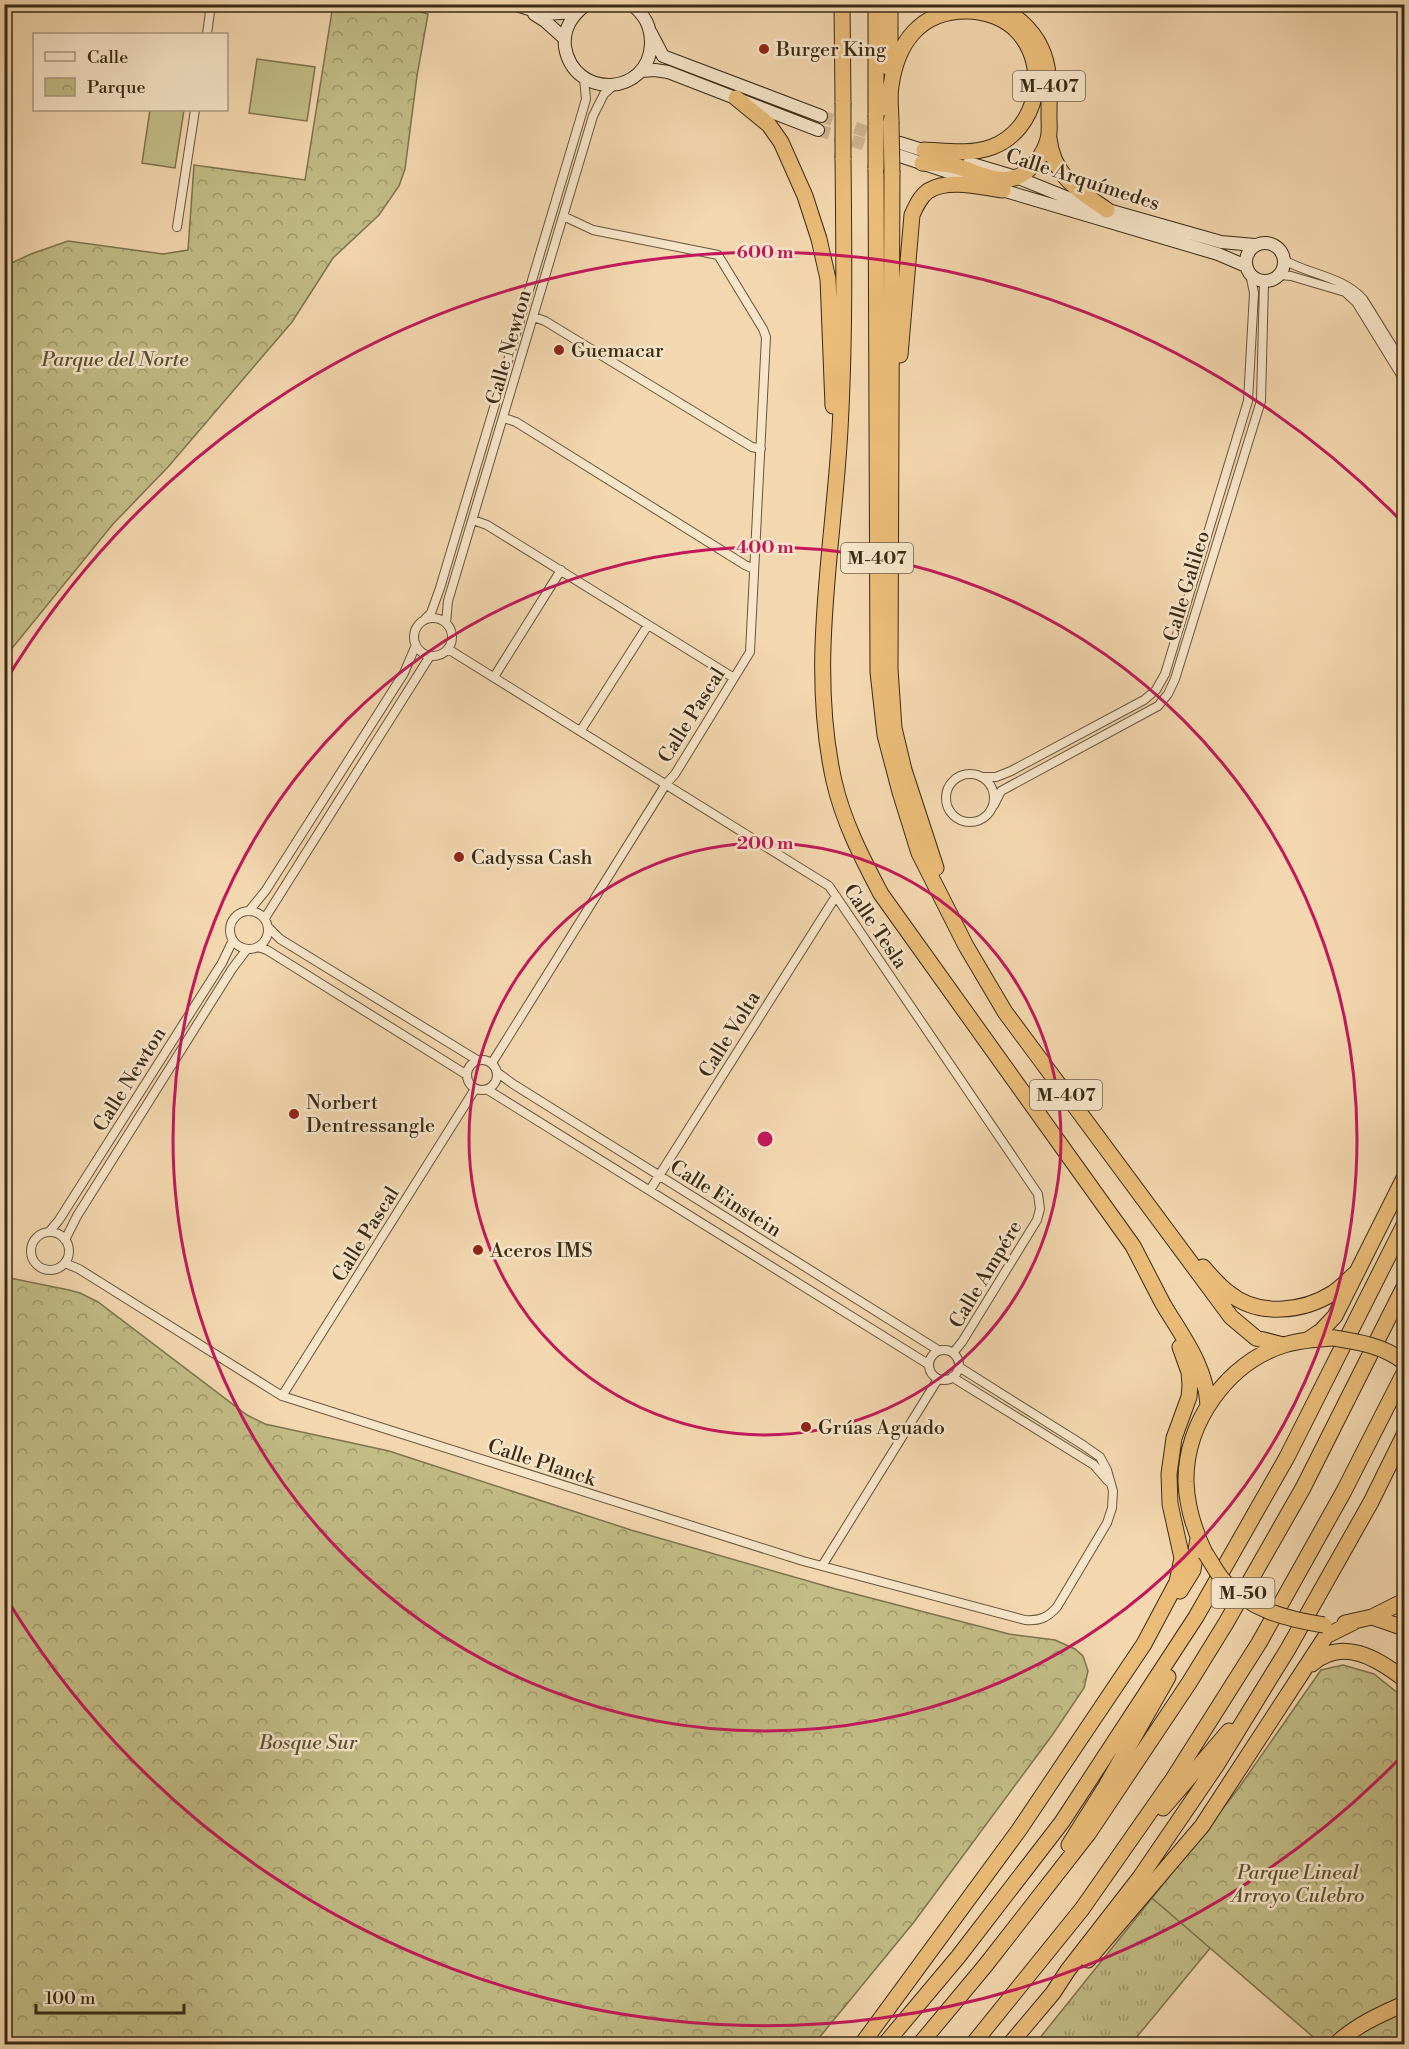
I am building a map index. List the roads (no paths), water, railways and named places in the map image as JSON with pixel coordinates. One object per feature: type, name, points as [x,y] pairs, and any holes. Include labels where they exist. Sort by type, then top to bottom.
[{"type":"highway","name":"M-407","points":[[843,4],[844,285],[840,431],[822,650],[824,726],[834,783],[855,844],[881,894],[1133,1246],[1162,1302],[1198,1363],[1207,1392],[1208,1405]]},
{"type":"highway","name":"M-407","points":[[876,4],[875,351],[878,672],[885,735],[900,792],[919,853],[959,933],[1005,1012],[1231,1317],[1256,1338],[1283,1345]]},
{"type":"highway","name":"M-407","points":[[890,4],[892,173],[890,669],[894,728],[904,770],[926,841],[959,933]]},
{"type":"highway","name":"M-407","points":[[994,4],[1017,19],[1030,31],[1041,47],[1049,83],[1050,151],[1056,165],[1072,185],[1107,210]]},
{"type":"highway","name":"M-407","points":[[890,87],[896,63],[906,40],[922,24],[942,14],[956,11],[983,11],[1008,23],[1019,33],[1026,44],[1035,67],[1037,80],[1035,96],[1031,110],[1011,136],[993,146],[923,157]]},
{"type":"highway","name":"M-407","points":[[736,98],[769,125],[781,142],[805,196],[819,239],[828,279],[831,401],[840,431]]},
{"type":"highway","points":[[923,157],[1003,180],[1016,177],[1029,170],[1041,155],[1049,138]]},
{"type":"highway","name":"M-407","points":[[891,409],[903,329],[912,215],[919,200],[929,190],[942,186],[960,185],[1003,190]]},
{"type":"highway","points":[[1309,1339],[1321,1331],[1335,1316],[1404,1178]]},
{"type":"highway","points":[[1052,1880],[1071,1843],[1166,1680],[1197,1617],[1287,1458],[1404,1225]]},
{"type":"highway","points":[[1172,1239],[1228,1293],[1240,1300],[1271,1310],[1291,1309],[1316,1302],[1335,1292],[1357,1272]]},
{"type":"highway","name":"M-50","points":[[920,2044],[985,1966],[1088,1834],[1189,1683],[1303,1488],[1404,1287]]},
{"type":"highway","points":[[1144,1644],[1177,1582],[1182,1558],[1170,1504],[1169,1474],[1174,1438],[1189,1397],[1190,1385],[1186,1362],[1162,1302]]},
{"type":"highway","name":"M-407","points":[[1404,1362],[1397,1356],[1368,1344],[1334,1338],[1309,1339],[1283,1345],[1245,1365],[1222,1386],[1208,1405],[1198,1425],[1187,1466],[1188,1499],[1198,1538],[1205,1553],[1224,1580],[1246,1599],[1266,1611],[1290,1620],[1324,1625],[1354,1622],[1372,1617],[1404,1601]]},
{"type":"highway","name":"M-50","points":[[973,2044],[1042,1961],[1137,1833],[1259,1643],[1344,1491],[1404,1373]]},
{"type":"highway","points":[[1010,2044],[1053,1993],[1068,1970],[1141,1876],[1216,1766],[1288,1649],[1371,1502],[1404,1435]]},
{"type":"highway","points":[[862,2044],[1019,1830],[1188,1580],[1195,1560],[1198,1538]]},
{"type":"highway","points":[[885,2044],[958,1957],[1062,1822],[1197,1617]]},
{"type":"highway","points":[[1372,1617],[1404,1628]]},
{"type":"highway","points":[[1053,1993],[1068,1982],[1202,1826],[1326,1636],[1354,1622]]},
{"type":"highway","points":[[1137,1833],[1153,1820],[1228,1732],[1288,1649]]},
{"type":"highway","points":[[1301,1674],[1328,1653],[1350,1651],[1376,1660],[1404,1679]]},
{"type":"highway","points":[[1336,2044],[1352,2029],[1404,2004]]},
{"type":"street","points":[[207,33],[211,4]]},
{"type":"street","points":[[513,4],[545,14],[581,8]]},
{"type":"street","points":[[631,4],[643,15],[663,56],[821,116]]},
{"type":"street","points":[[581,8],[568,23],[564,39],[567,58],[576,72],[594,84],[614,86],[630,80],[641,71],[650,54],[651,32]]},
{"type":"street","points":[[528,10],[545,21],[564,39]]},
{"type":"street","points":[[641,71],[668,72],[818,130]]},
{"type":"street","name":"Calle Newton","points":[[425,620],[431,613],[440,588],[579,124],[586,99],[584,79]]},
{"type":"street","name":"Calle Newton","points":[[446,623],[448,602],[593,116],[604,94],[614,86]]},
{"type":"street","points":[[177,227],[195,111]]},
{"type":"street","name":"Calle Arquímedes","points":[[900,143],[923,157],[1003,190],[1218,254],[1248,270]]},
{"type":"street","name":"Calle Arquímedes","points":[[900,156],[923,157]]},
{"type":"street","name":"Calle Arquímedes","points":[[1016,177],[1074,200],[1107,210],[1221,242],[1255,245]]},
{"type":"street","name":"Calle Pascal","points":[[492,1063],[750,652],[766,337],[718,255],[593,230],[563,216]]},
{"type":"street","points":[[1404,365],[1363,299],[1346,284],[1293,265],[1284,260],[1275,246],[1262,243],[1255,245],[1246,257],[1248,270],[1264,282],[1280,275],[1291,276],[1345,292],[1356,302],[1404,380]]},
{"type":"street","points":[[1280,275],[1284,260]]},
{"type":"street","name":"Calle Galileo","points":[[984,777],[996,777],[1011,771],[1144,700],[1156,690],[1165,674],[1248,401],[1254,293],[1248,270]]},
{"type":"street","name":"Calle Galileo","points":[[994,805],[1001,791],[1158,706],[1168,694],[1178,669],[1261,401],[1264,282]]},
{"type":"street","points":[[534,317],[545,321],[752,447],[760,449]]},
{"type":"street","points":[[504,418],[516,422],[754,569]]},
{"type":"street","points":[[473,520],[487,525],[734,678]]},
{"type":"street","points":[[494,677],[561,570]]},
{"type":"street","points":[[437,618],[446,623],[451,632],[452,641],[448,648],[442,654],[430,656],[425,654],[416,645],[415,629],[425,620],[437,618]]},
{"type":"street","points":[[581,730],[648,625]]},
{"type":"street","points":[[416,645],[404,673],[263,895],[249,911],[234,919],[230,932],[238,946],[247,949],[258,947],[265,942],[266,923],[430,656]]},
{"type":"street","name":"Calle Tesla","points":[[448,648],[829,886],[1025,1174],[1038,1194],[1040,1209]]},
{"type":"street","points":[[966,773],[984,777],[992,787],[995,796],[994,805],[985,818],[963,821],[956,818],[946,801],[946,793],[953,780],[966,773]]},
{"type":"street","name":"Calle Volta","points":[[651,1190],[836,896]]},
{"type":"street","points":[[249,911],[258,913],[280,939],[477,1060]]},
{"type":"street","name":"Calle Newton","points":[[49,1232],[66,1210],[210,983],[233,940]]},
{"type":"street","points":[[258,947],[267,950],[467,1074]]},
{"type":"street","name":"Calle Newton","points":[[65,1240],[77,1216],[225,979],[247,949]]},
{"type":"street","points":[[482,1059],[492,1063],[498,1073],[496,1083],[488,1090],[475,1089],[469,1083],[467,1074],[470,1066],[482,1059]]},
{"type":"street","name":"Calle Einstein","points":[[498,1073],[938,1350]]},
{"type":"street","name":"Calle Pascal","points":[[282,1396],[475,1089]]},
{"type":"street","name":"Calle Einstein","points":[[488,1090],[928,1364]]},
{"type":"street","name":"Calle Ampére","points":[[953,1353],[1037,1220],[1040,1209]]},
{"type":"street","points":[[49,1232],[61,1235],[65,1240],[69,1251],[65,1263],[60,1267],[42,1269],[33,1260],[31,1254],[33,1242],[37,1237],[49,1232]]},
{"type":"street","name":"Calle Planck","points":[[65,1263],[79,1269],[282,1396],[822,1566],[1025,1620],[1038,1620],[1057,1607],[1107,1523],[1113,1500],[1110,1484]]},
{"type":"street","points":[[938,1350],[953,1353],[956,1356],[958,1371],[949,1380],[933,1376],[928,1364],[932,1355],[938,1350]]},
{"type":"street","points":[[959,1367],[1100,1457],[1107,1470],[1110,1484]]},
{"type":"street","points":[[952,1377],[1094,1464],[1110,1484]]},
{"type":"street","points":[[822,1566],[938,1379]]},
{"type":"tunnel","points":[[821,116],[882,137]]},
{"type":"tunnel","points":[[818,130],[882,150]]},
{"type":"place","name":"Burger King","points":[[764,49]]},
{"type":"place","name":"Guemacar","points":[[559,350]]},
{"type":"place","name":"Cadyssa Cash","points":[[459,857]]},
{"type":"place","name":"Norbert Dentressangle","points":[[294,1114]]},
{"type":"place","name":"Aceros IMS","points":[[478,1250]]},
{"type":"place","name":"Grúas Aguado","points":[[806,1427]]},
{"type":"park label","name":"Parque del Norte","points":[[115,359]]},
{"type":"park label","name":"Bosque Sur","points":[[308,1742]]},
{"type":"park label","name":"Parque Lineal Arroyo Culebro","points":[[1298,1884]]}]
